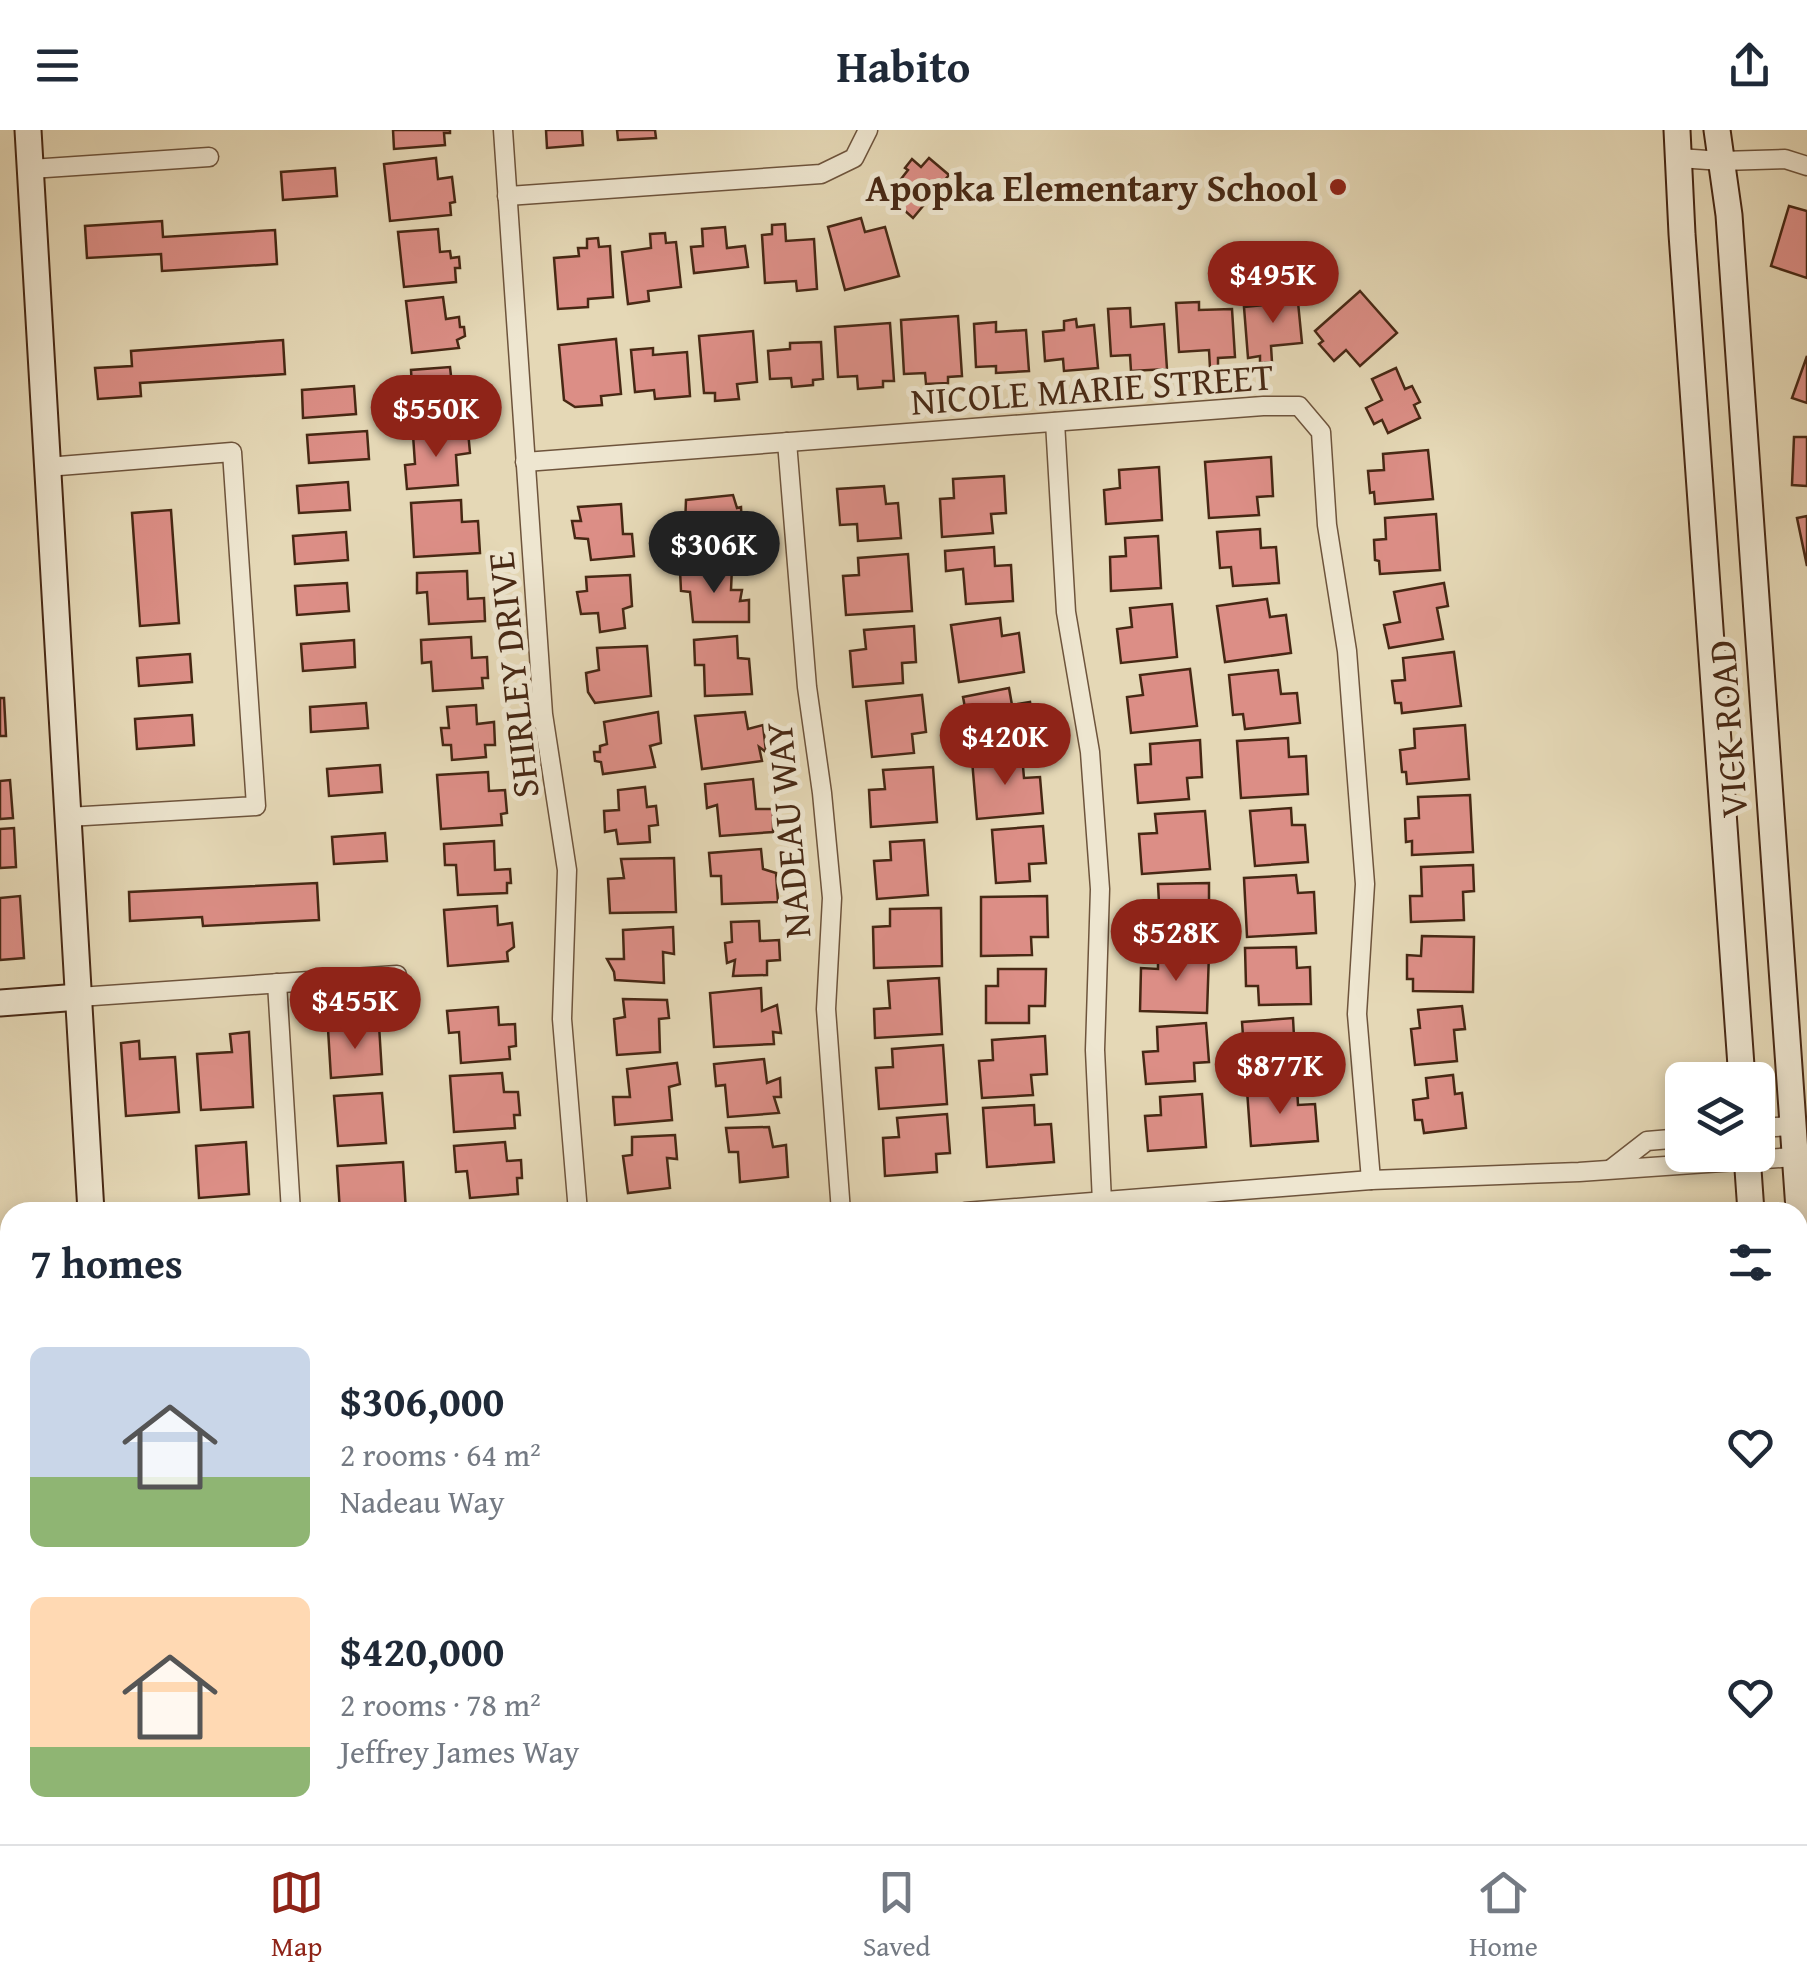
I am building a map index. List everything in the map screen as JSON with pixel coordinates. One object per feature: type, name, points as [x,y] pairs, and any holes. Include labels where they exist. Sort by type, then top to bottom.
[{"type":"street","points":[[28,130],[91,1202]]},
{"type":"street","name":"SHIRLEY DRIVE","points":[[503,130],[543,714],[567,870],[562,1019],[577,1202]]},
{"type":"street","points":[[508,196],[821,174],[854,158],[868,130]]},
{"type":"street","name":"VICK ROAD","points":[[1678,130],[1741,1062]]},
{"type":"street","name":"VICK ROAD","points":[[1717,130],[1729,215],[1798,1202]]},
{"type":"street","points":[[31,169],[210,157]]},
{"type":"street","points":[[1679,158],[1786,159],[1807,166]]},
{"type":"street","name":"NICOLE MARIE STREET","points":[[526,462],[1300,406],[1321,432],[1327,525],[1347,651],[1365,884],[1357,1014],[1371,1180]]},
{"type":"street","points":[[1055,422],[1066,612],[1090,752],[1100,888],[1094,1050],[1102,1202],[1371,1180],[1665,1165]]},
{"type":"street","name":"NADEAU WAY","points":[[787,442],[806,687],[822,792],[832,898],[826,1009],[840,1202]]},
{"type":"street","points":[[47,467],[232,452],[256,806],[68,817]]},
{"type":"street","points":[[0,1003],[397,975]]},
{"type":"street","points":[[276,983],[291,1202]]},
{"type":"street","points":[[1775,1127],[1792,1126]]},
{"type":"street","points":[[1611,1170],[1647,1141],[1665,1139]]},
{"type":"street","points":[[1775,1157],[1794,1157]]},
{"type":"street","points":[[1748,1172],[1750,1202]]},
{"type":"building","points":[[393,130],[450,133],[444,133],[445,145],[394,149]]},
{"type":"building","points":[[546,130],[582,130],[583,145],[547,148]]},
{"type":"building","points":[[617,130],[655,130],[656,138],[618,140]]},
{"type":"building","points":[[436,158],[438,179],[452,177],[455,202],[450,203],[451,215],[390,221],[384,164]]},
{"type":"building","points":[[929,158],[949,175],[913,218],[895,202],[909,186],[901,179],[912,159],[921,167]]},
{"type":"building","points":[[335,168],[337,196],[283,200],[281,172]]},
{"type":"building","points":[[1789,206],[1807,211],[1807,278],[1771,266]]},
{"type":"building","points":[[861,218],[865,232],[885,227],[899,276],[845,290],[828,227]]},
{"type":"building","points":[[162,221],[163,237],[275,230],[277,264],[162,271],[161,254],[87,258],[85,226]]},
{"type":"building","points":[[785,224],[786,241],[814,239],[817,289],[797,291],[796,281],[765,283],[762,235],[772,234],[772,225]]},
{"type":"building","points":[[725,227],[727,248],[745,246],[748,267],[694,273],[691,247],[703,246],[702,229]]},
{"type":"building","points":[[438,229],[440,252],[450,251],[451,258],[459,257],[456,282],[404,287],[398,232]]},
{"type":"building","points":[[665,233],[666,243],[676,242],[681,287],[648,291],[649,301],[628,304],[622,252],[651,248],[650,234]]},
{"type":"building","points":[[598,238],[599,247],[610,246],[613,297],[588,299],[588,307],[558,309],[554,258],[579,256],[578,248],[587,248],[587,239]]},
{"type":"building","points":[[1360,291],[1397,333],[1360,366],[1346,350],[1334,361],[1319,344],[1323,341],[1315,331]]},
{"type":"building","points":[[1297,292],[1302,343],[1271,346],[1272,362],[1260,363],[1260,356],[1248,358],[1244,307],[1274,304],[1274,296]]},
{"type":"building","points":[[443,297],[446,319],[459,317],[460,327],[464,327],[465,336],[457,340],[459,348],[412,353],[406,301]]},
{"type":"building","points":[[1199,302],[1199,310],[1232,309],[1235,357],[1218,358],[1218,367],[1210,368],[1209,350],[1179,352],[1176,303]]},
{"type":"building","points":[[1130,308],[1131,327],[1164,324],[1167,369],[1131,371],[1130,355],[1111,356],[1108,309]]},
{"type":"building","points":[[958,316],[962,376],[948,377],[948,383],[926,384],[925,373],[904,374],[901,320]]},
{"type":"building","points":[[1076,319],[1077,327],[1094,325],[1098,368],[1064,371],[1063,359],[1045,361],[1043,332],[1064,330],[1064,321]]},
{"type":"building","points":[[996,322],[996,332],[1026,330],[1029,371],[996,373],[996,366],[976,367],[974,324]]},
{"type":"building","points":[[890,323],[894,381],[883,381],[883,387],[858,389],[857,376],[838,377],[835,327]]},
{"type":"building","points":[[753,331],[757,382],[737,384],[739,399],[715,401],[715,393],[704,393],[699,336]]},
{"type":"building","points":[[616,339],[621,394],[601,396],[602,405],[575,407],[564,400],[559,345]]},
{"type":"building","points":[[283,340],[285,374],[140,383],[141,396],[98,399],[95,368],[132,366],[131,351]]},
{"type":"building","points":[[821,342],[823,379],[813,380],[813,385],[792,387],[791,378],[770,379],[768,351],[790,349],[790,343]]},
{"type":"building","points":[[653,348],[653,355],[687,352],[690,396],[655,399],[654,390],[635,392],[631,350]]},
{"type":"building","points":[[1807,356],[1807,403],[1792,398]]},
{"type":"building","points":[[450,367],[452,385],[461,385],[461,392],[468,392],[469,403],[463,404],[464,417],[414,420],[411,370]]},
{"type":"building","points":[[1396,368],[1405,389],[1412,386],[1420,402],[1414,405],[1420,418],[1388,433],[1382,420],[1374,424],[1366,408],[1382,400],[1372,379]]},
{"type":"building","points":[[354,386],[356,414],[303,418],[302,390]]},
{"type":"building","points":[[367,431],[369,459],[309,463],[307,435]]},
{"type":"building","points":[[468,431],[470,453],[456,455],[458,485],[407,489],[405,465],[415,464],[413,435]]},
{"type":"building","points":[[1794,437],[1807,437],[1807,486],[1792,485]]},
{"type":"building","points":[[1428,450],[1433,499],[1375,504],[1368,471],[1384,470],[1383,454]]},
{"type":"building","points":[[1271,457],[1273,496],[1257,497],[1259,515],[1209,518],[1205,462]]},
{"type":"building","points":[[1159,467],[1162,520],[1106,524],[1104,490],[1120,488],[1119,470]]},
{"type":"building","points":[[1004,476],[1006,513],[991,514],[993,533],[942,537],[940,499],[954,498],[953,479]]},
{"type":"building","points":[[348,482],[350,510],[299,513],[297,486]]},
{"type":"building","points":[[884,486],[886,504],[898,503],[901,538],[858,541],[857,524],[840,525],[837,489]]},
{"type":"building","points":[[733,495],[737,508],[741,507],[742,527],[729,527],[731,552],[680,555],[675,528],[685,526],[686,500]]},
{"type":"building","points":[[461,500],[462,522],[478,521],[480,553],[414,557],[411,503]]},
{"type":"building","points":[[621,504],[623,534],[632,534],[634,556],[591,560],[588,539],[575,538],[572,521],[581,521],[578,507]]},
{"type":"building","points":[[171,510],[179,623],[140,626],[132,513]]},
{"type":"building","points":[[1436,514],[1440,570],[1380,574],[1374,540],[1386,539],[1385,518]]},
{"type":"building","points":[[1807,516],[1807,566],[1797,518]]},
{"type":"building","points":[[1260,529],[1261,548],[1276,547],[1279,583],[1233,586],[1231,567],[1220,568],[1217,532]]},
{"type":"building","points":[[346,532],[348,560],[295,564],[293,536]]},
{"type":"building","points":[[1158,536],[1161,588],[1111,591],[1110,557],[1126,556],[1125,538]]},
{"type":"building","points":[[994,547],[995,566],[1011,565],[1013,601],[966,604],[963,569],[946,571],[945,551]]},
{"type":"building","points":[[908,554],[912,611],[846,615],[843,576],[859,575],[858,558]]},
{"type":"building","points":[[732,567],[731,590],[742,590],[740,601],[749,600],[749,622],[693,622],[690,592],[681,591],[680,570]]},
{"type":"building","points":[[467,571],[468,599],[484,598],[485,621],[429,624],[427,592],[417,593],[417,573]]},
{"type":"building","points":[[630,575],[632,606],[623,609],[625,628],[600,632],[598,613],[581,614],[577,592],[587,591],[586,577]]},
{"type":"building","points":[[347,583],[349,611],[297,615],[295,586]]},
{"type":"building","points":[[1444,583],[1448,606],[1437,608],[1443,639],[1389,648],[1384,625],[1400,622],[1394,592]]},
{"type":"building","points":[[1267,599],[1270,617],[1286,615],[1291,653],[1225,662],[1217,606]]},
{"type":"building","points":[[1172,604],[1177,657],[1121,663],[1117,629],[1132,627],[1130,608]]},
{"type":"building","points":[[1000,618],[1002,636],[1019,633],[1024,672],[959,682],[951,625]]},
{"type":"building","points":[[914,626],[916,662],[902,663],[903,683],[853,687],[850,651],[866,649],[864,630]]},
{"type":"building","points":[[737,636],[738,658],[749,659],[752,694],[705,696],[704,665],[695,665],[694,640]]},
{"type":"building","points":[[471,637],[472,658],[487,657],[488,678],[482,678],[483,688],[433,691],[431,662],[422,663],[421,640]]},
{"type":"building","points":[[354,640],[355,667],[303,671],[301,644]]},
{"type":"building","points":[[647,646],[651,696],[595,703],[588,692],[586,673],[599,670],[597,648]]},
{"type":"building","points":[[1454,652],[1461,706],[1402,713],[1401,703],[1395,703],[1392,681],[1405,680],[1403,658]]},
{"type":"building","points":[[190,654],[192,682],[139,686],[137,658]]},
{"type":"building","points":[[1190,669],[1197,726],[1131,733],[1127,697],[1143,695],[1140,675]]},
{"type":"building","points":[[1278,670],[1281,694],[1297,693],[1300,723],[1245,729],[1243,714],[1233,715],[1229,675]]},
{"type":"building","points":[[1009,688],[1012,705],[1030,702],[1036,739],[973,750],[963,697]]},
{"type":"building","points":[[922,695],[926,732],[912,734],[914,753],[872,757],[866,701]]},
{"type":"building","points":[[0,698],[4,698],[6,736],[0,736]]},
{"type":"building","points":[[366,703],[368,728],[311,732],[310,707]]},
{"type":"building","points":[[476,705],[477,724],[494,722],[495,745],[485,745],[486,757],[452,760],[451,745],[443,745],[441,728],[449,728],[447,707]]},
{"type":"building","points":[[658,712],[661,743],[650,746],[655,767],[603,774],[594,752],[600,752],[600,746],[607,744],[604,722]]},
{"type":"building","points":[[745,712],[748,729],[763,725],[766,752],[759,747],[762,761],[702,769],[695,716]]},
{"type":"building","points":[[192,715],[194,745],[137,749],[135,719]]},
{"type":"building","points":[[1465,725],[1469,779],[1407,784],[1400,750],[1415,748],[1414,729]]},
{"type":"building","points":[[1288,738],[1289,757],[1306,756],[1308,794],[1241,798],[1237,741]]},
{"type":"building","points":[[1200,740],[1202,777],[1187,778],[1189,799],[1138,803],[1135,765],[1151,764],[1150,744]]},
{"type":"building","points":[[1022,755],[1024,778],[1040,777],[1043,813],[977,819],[972,760]]},
{"type":"building","points":[[380,765],[382,792],[329,796],[327,769]]},
{"type":"building","points":[[933,767],[937,822],[871,827],[869,790],[885,789],[883,770]]},
{"type":"building","points":[[488,772],[489,791],[505,790],[507,813],[501,814],[502,825],[441,829],[437,775]]},
{"type":"building","points":[[753,779],[756,809],[773,809],[773,832],[720,836],[717,805],[707,808],[705,784]]},
{"type":"building","points":[[10,780],[13,818],[0,819],[0,781]]},
{"type":"building","points":[[645,787],[647,807],[656,806],[658,825],[649,826],[650,842],[618,844],[616,830],[605,832],[604,811],[619,810],[618,790]]},
{"type":"building","points":[[1470,795],[1473,852],[1412,855],[1412,841],[1406,842],[1405,819],[1419,818],[1418,797]]},
{"type":"building","points":[[1291,808],[1292,825],[1305,825],[1308,862],[1255,866],[1250,811]]},
{"type":"building","points":[[1205,811],[1210,869],[1142,874],[1139,834],[1157,833],[1155,814]]},
{"type":"building","points":[[1043,826],[1046,863],[1029,864],[1030,881],[996,883],[992,830]]},
{"type":"building","points":[[14,828],[16,867],[0,868],[0,829]]},
{"type":"building","points":[[385,833],[387,861],[334,864],[332,837]]},
{"type":"building","points":[[924,840],[928,895],[877,899],[874,861],[891,860],[890,842]]},
{"type":"building","points":[[494,841],[495,870],[510,869],[507,893],[458,895],[456,865],[445,865],[444,844]]},
{"type":"building","points":[[761,849],[763,869],[776,873],[778,902],[722,904],[721,876],[711,876],[709,853]]},
{"type":"building","points":[[674,858],[676,912],[610,913],[608,879],[624,878],[621,859]]},
{"type":"building","points":[[1473,865],[1474,891],[1463,892],[1464,920],[1411,922],[1410,896],[1422,896],[1421,867]]},
{"type":"building","points":[[1296,875],[1298,893],[1314,892],[1316,933],[1247,937],[1244,878]]},
{"type":"building","points":[[317,883],[319,920],[203,926],[202,917],[130,921],[129,892]]},
{"type":"building","points":[[1209,883],[1209,921],[1194,921],[1194,940],[1143,941],[1143,903],[1159,903],[1158,884]]},
{"type":"building","points":[[20,896],[24,958],[0,960],[0,898]]},
{"type":"building","points":[[1047,896],[1048,937],[1031,937],[1032,955],[981,956],[981,897]]},
{"type":"building","points":[[497,906],[498,925],[512,923],[514,947],[507,952],[508,961],[448,966],[444,910]]},
{"type":"building","points":[[941,908],[942,966],[874,968],[873,927],[890,926],[890,909]]},
{"type":"building","points":[[759,921],[760,941],[779,940],[780,960],[767,961],[767,975],[733,976],[735,960],[727,963],[725,943],[732,942],[731,922]]},
{"type":"building","points":[[673,927],[674,954],[663,952],[664,983],[615,980],[607,959],[624,959],[623,930]]},
{"type":"building","points":[[1422,936],[1474,937],[1473,992],[1413,991],[1413,979],[1407,979],[1407,955],[1421,956]]},
{"type":"building","points":[[1296,947],[1297,968],[1310,967],[1311,1004],[1259,1005],[1258,986],[1246,986],[1245,948]]},
{"type":"building","points":[[1158,952],[1209,953],[1207,1013],[1140,1011],[1141,968],[1158,969]]},
{"type":"building","points":[[998,969],[1046,969],[1045,1006],[1029,1006],[1029,1023],[986,1023],[986,986],[998,986]]},
{"type":"building","points":[[939,978],[942,1034],[875,1038],[874,1009],[890,1008],[888,981]]},
{"type":"building","points":[[761,988],[762,1011],[777,1005],[781,1033],[773,1032],[774,1044],[714,1047],[710,993]]},
{"type":"building","points":[[623,999],[667,1000],[669,1018],[659,1019],[660,1052],[617,1055],[614,1019],[625,1017]]},
{"type":"building","points":[[1462,1006],[1465,1029],[1454,1030],[1457,1061],[1415,1065],[1411,1029],[1420,1028],[1418,1010]]},
{"type":"building","points":[[498,1007],[499,1025],[515,1024],[516,1046],[509,1047],[510,1059],[461,1063],[459,1032],[449,1033],[447,1011]]},
{"type":"building","points":[[1293,1018],[1294,1037],[1311,1036],[1314,1074],[1246,1079],[1242,1022]]},
{"type":"building","points":[[1206,1023],[1209,1062],[1194,1063],[1195,1081],[1146,1084],[1143,1052],[1158,1051],[1157,1027]]},
{"type":"building","points":[[379,1025],[382,1074],[331,1078],[328,1029]]},
{"type":"building","points":[[249,1032],[253,1107],[201,1110],[197,1054],[232,1052],[230,1034]]},
{"type":"building","points":[[1045,1036],[1047,1074],[1031,1075],[1033,1095],[982,1098],[979,1061],[993,1060],[992,1040]]},
{"type":"building","points":[[139,1041],[140,1059],[175,1057],[179,1112],[126,1116],[121,1043]]},
{"type":"building","points":[[943,1045],[947,1104],[879,1109],[876,1068],[893,1067],[892,1049]]},
{"type":"building","points":[[764,1059],[767,1083],[780,1078],[781,1097],[774,1097],[779,1113],[728,1117],[725,1085],[716,1086],[714,1064]]},
{"type":"building","points":[[677,1063],[680,1084],[669,1087],[672,1120],[615,1125],[613,1097],[630,1097],[627,1069]]},
{"type":"building","points":[[502,1073],[504,1092],[518,1092],[520,1115],[514,1115],[515,1128],[454,1132],[450,1076]]},
{"type":"building","points":[[1453,1075],[1455,1094],[1462,1093],[1466,1128],[1424,1133],[1422,1120],[1415,1120],[1413,1100],[1428,1098],[1426,1078]]},
{"type":"building","points":[[1297,1086],[1298,1105],[1315,1104],[1318,1141],[1251,1146],[1247,1090]]},
{"type":"building","points":[[382,1093],[386,1143],[338,1146],[334,1096]]},
{"type":"building","points":[[1202,1094],[1206,1147],[1148,1151],[1145,1116],[1161,1115],[1160,1097]]},
{"type":"building","points":[[1034,1105],[1035,1125],[1051,1124],[1054,1162],[987,1167],[983,1108]]},
{"type":"building","points":[[947,1114],[950,1153],[936,1154],[937,1172],[885,1176],[883,1138],[899,1137],[897,1118]]},
{"type":"building","points":[[769,1127],[773,1147],[786,1145],[788,1177],[740,1182],[738,1152],[729,1152],[726,1128]]},
{"type":"building","points":[[675,1135],[677,1159],[667,1158],[670,1188],[628,1193],[623,1156],[632,1155],[632,1137]]},
{"type":"building","points":[[246,1142],[249,1194],[199,1198],[196,1146]]},
{"type":"building","points":[[505,1142],[507,1161],[521,1160],[518,1194],[470,1198],[467,1171],[456,1172],[454,1146]]},
{"type":"building","points":[[403,1162],[405,1202],[339,1202],[337,1166]]},
{"type":"place","name":"Apopka Elementary School","points":[[1338,187]]}]
